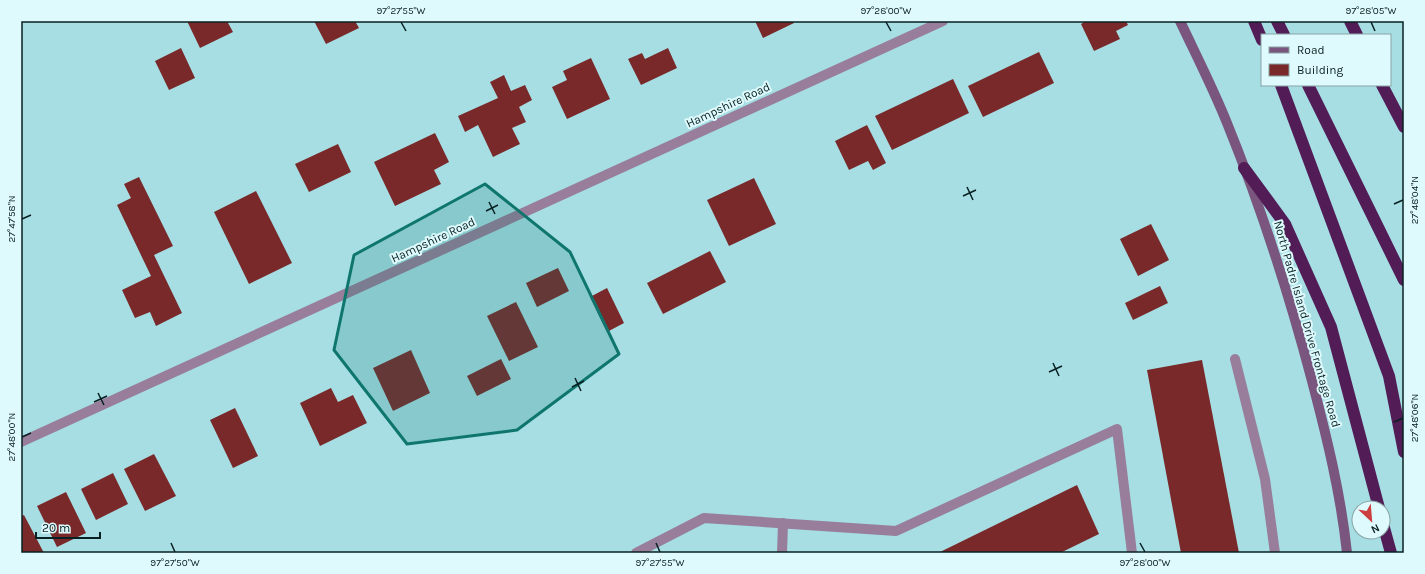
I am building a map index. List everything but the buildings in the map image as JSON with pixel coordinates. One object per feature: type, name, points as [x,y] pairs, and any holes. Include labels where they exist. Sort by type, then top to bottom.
[{"type":"highway","points":[[1254,21],[1261,38]]},
{"type":"highway","points":[[1277,21],[1284,34]]},
{"type":"highway","points":[[1350,21],[1356,34]]},
{"type":"highway","points":[[1281,86],[1389,376],[1404,452]]},
{"type":"highway","points":[[1308,86],[1404,280]]},
{"type":"highway","points":[[1382,86],[1404,127]]},
{"type":"highway","points":[[1394,109],[1404,123]]},
{"type":"highway","points":[[1244,168],[1285,224],[1330,327],[1377,500]]},
{"type":"highway","points":[[1387,540],[1391,553]]},
{"type":"main road","name":"North Padre Island Drive Frontage Road","points":[[1180,21],[1227,123],[1264,224],[1304,353],[1324,427],[1337,489],[1347,553]]},
{"type":"street","name":"Hampshire Road","points":[[21,442],[943,21]]},
{"type":"street","points":[[1236,359],[1265,479],[1275,553]]},
{"type":"street","points":[[636,553],[704,518],[896,531],[1118,430],[1132,553]]},
{"type":"street","points":[[782,553],[783,523]]},
{"type":"highlighted area","points":[[485,184],[570,252],[619,354],[517,430],[407,444],[334,350],[354,255]]}]
